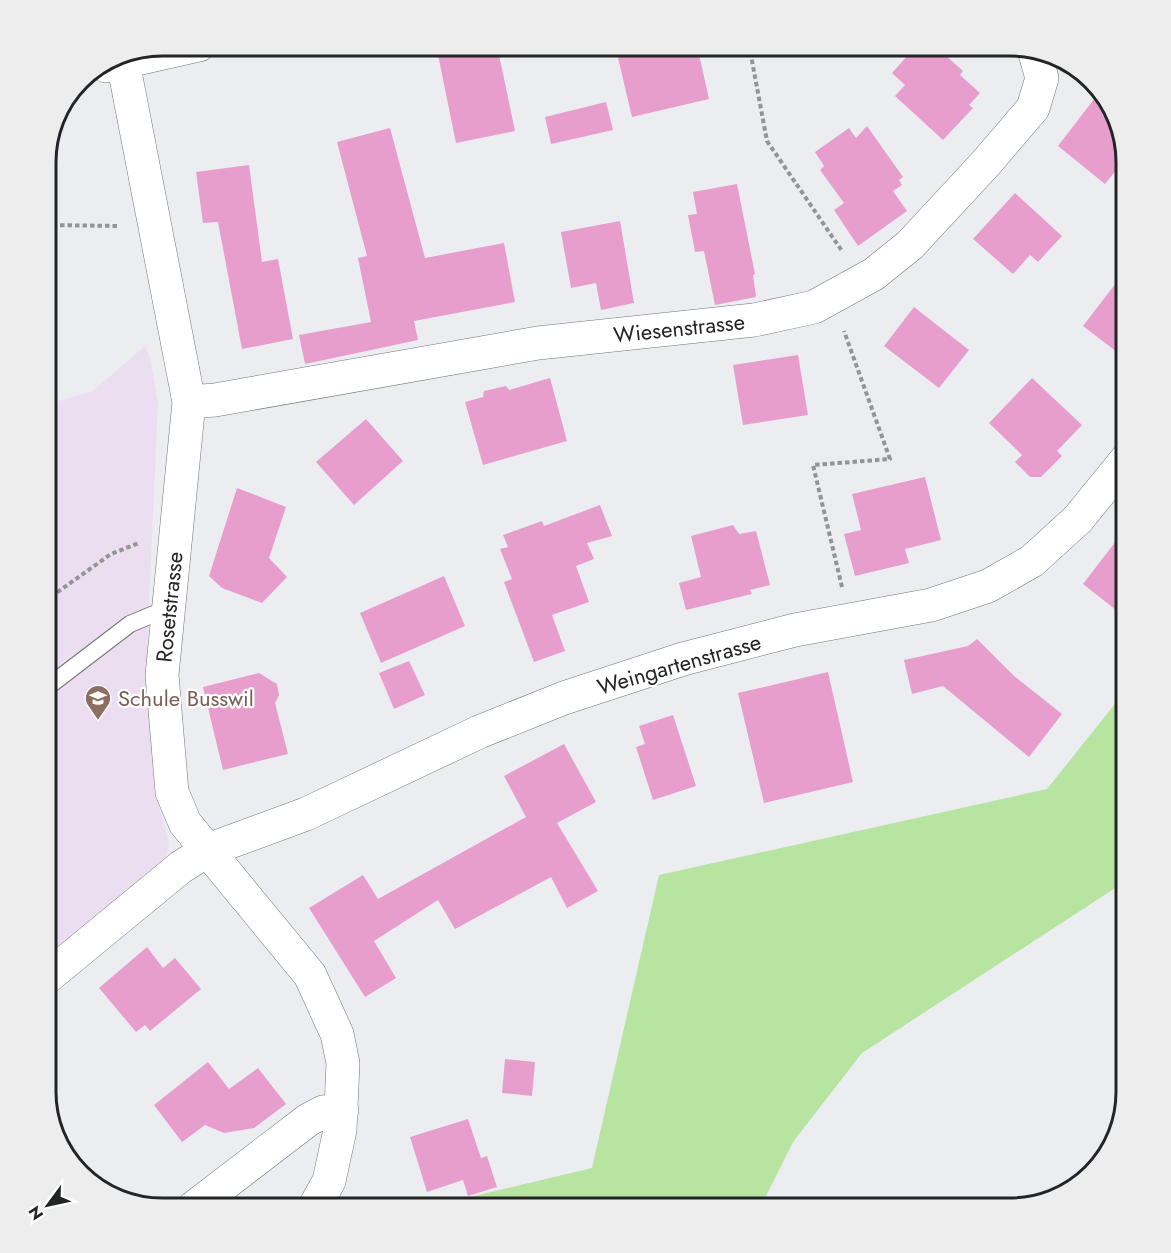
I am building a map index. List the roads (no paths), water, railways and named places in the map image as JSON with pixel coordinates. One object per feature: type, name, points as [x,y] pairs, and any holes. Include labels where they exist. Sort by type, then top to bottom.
[{"type":"street","points":[[127,61],[150,56]]},
{"type":"street","name":"Wiesenstrasse","points":[[189,402],[215,400],[538,343],[754,320],[814,307],[862,281],[910,245],[986,163],[1033,108],[1042,78],[1037,59]]},
{"type":"street","name":"Rosetstrasse","points":[[115,66],[154,221],[189,402],[162,675],[172,792],[185,823],[309,975],[337,1034],[343,1063],[342,1110],[328,1181],[319,1198]]},
{"type":"street","name":"Weingartenstrasse","points":[[56,970],[181,867],[208,850],[306,814],[479,732],[564,698],[683,659],[795,630],[931,605],[988,586],[1032,561],[1078,519],[1116,472]]},
{"type":"street","points":[[206,1198],[308,1119],[323,1112],[342,1110]]},
{"type":"lane","points":[[56,681],[130,624],[153,614],[168,615]]},
{"type":"place","name":"Schule Busswil","points":[[98,721]]}]
